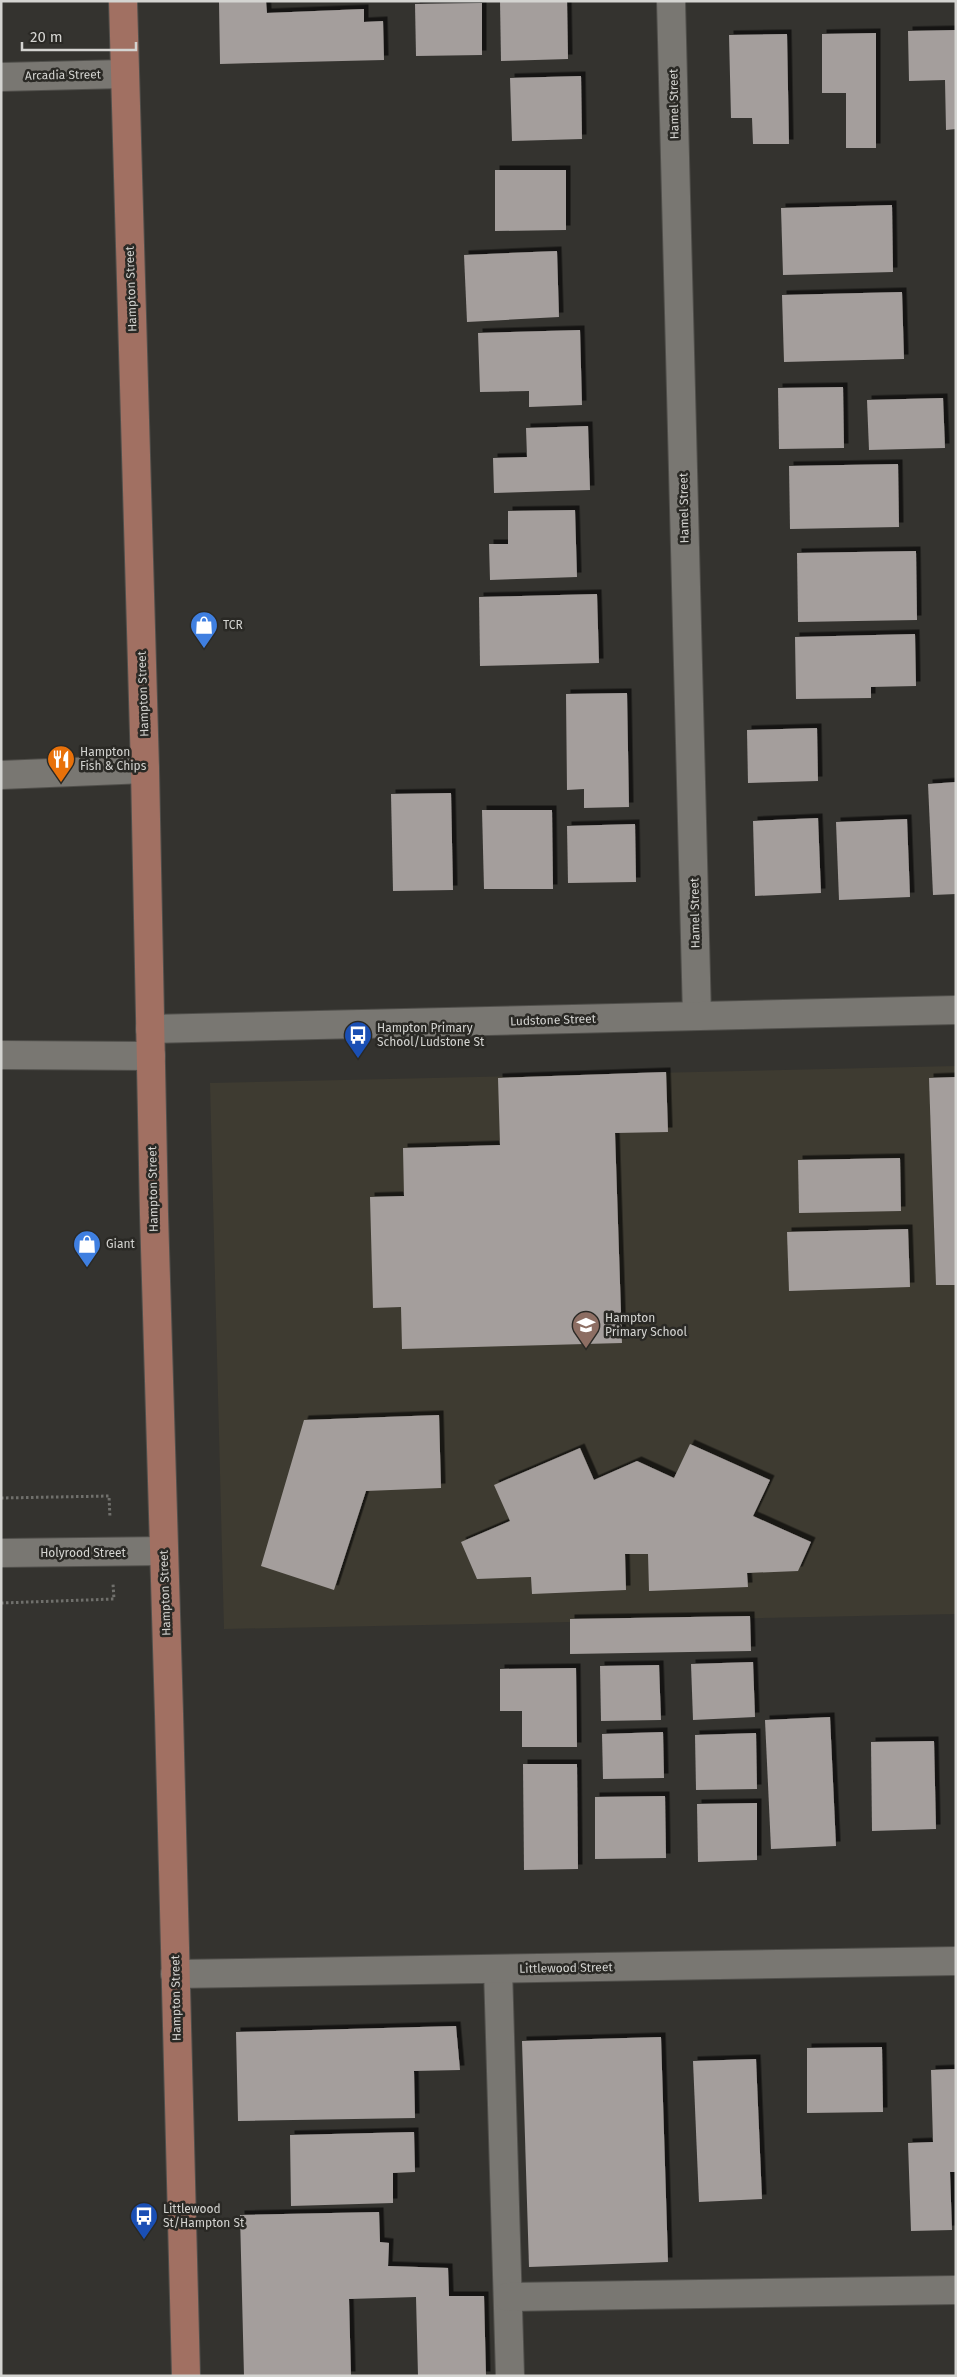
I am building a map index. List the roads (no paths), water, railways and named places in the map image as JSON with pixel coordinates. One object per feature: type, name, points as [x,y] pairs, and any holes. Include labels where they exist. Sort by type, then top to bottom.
[{"type":"main road","name":"Hampton Street","points":[[123,1],[146,769],[150,1029],[186,2376]]},
{"type":"street","name":"Hamel Street","points":[[671,1],[698,1016]]},
{"type":"street","name":"Arcadia Street","points":[[1,77],[124,74]]},
{"type":"street","points":[[1,775],[146,769]]},
{"type":"street","name":"Ludstone Street","points":[[150,1029],[956,1010]]},
{"type":"street","points":[[1,1055],[151,1056]]},
{"type":"street","name":"Holyrood Street","points":[[1,1553],[164,1551]]},
{"type":"street","name":"Littlewood Street","points":[[176,1974],[956,1961]]},
{"type":"street","points":[[498,1969],[510,2376]]},
{"type":"street","points":[[508,2297],[956,2290]]},
{"type":"place","name":"TCR","points":[[204,649]]},
{"type":"place","name":"Hampton Fish & Chips","points":[[61,783]]},
{"type":"place","name":"Hampton Primary School/Ludstone St","points":[[358,1059]]},
{"type":"place","name":"Giant","points":[[87,1268]]},
{"type":"place","name":"Hampton Primary School","points":[[586,1349]]},
{"type":"place","name":"Littlewood St/Hampton St","points":[[144,2240]]}]
